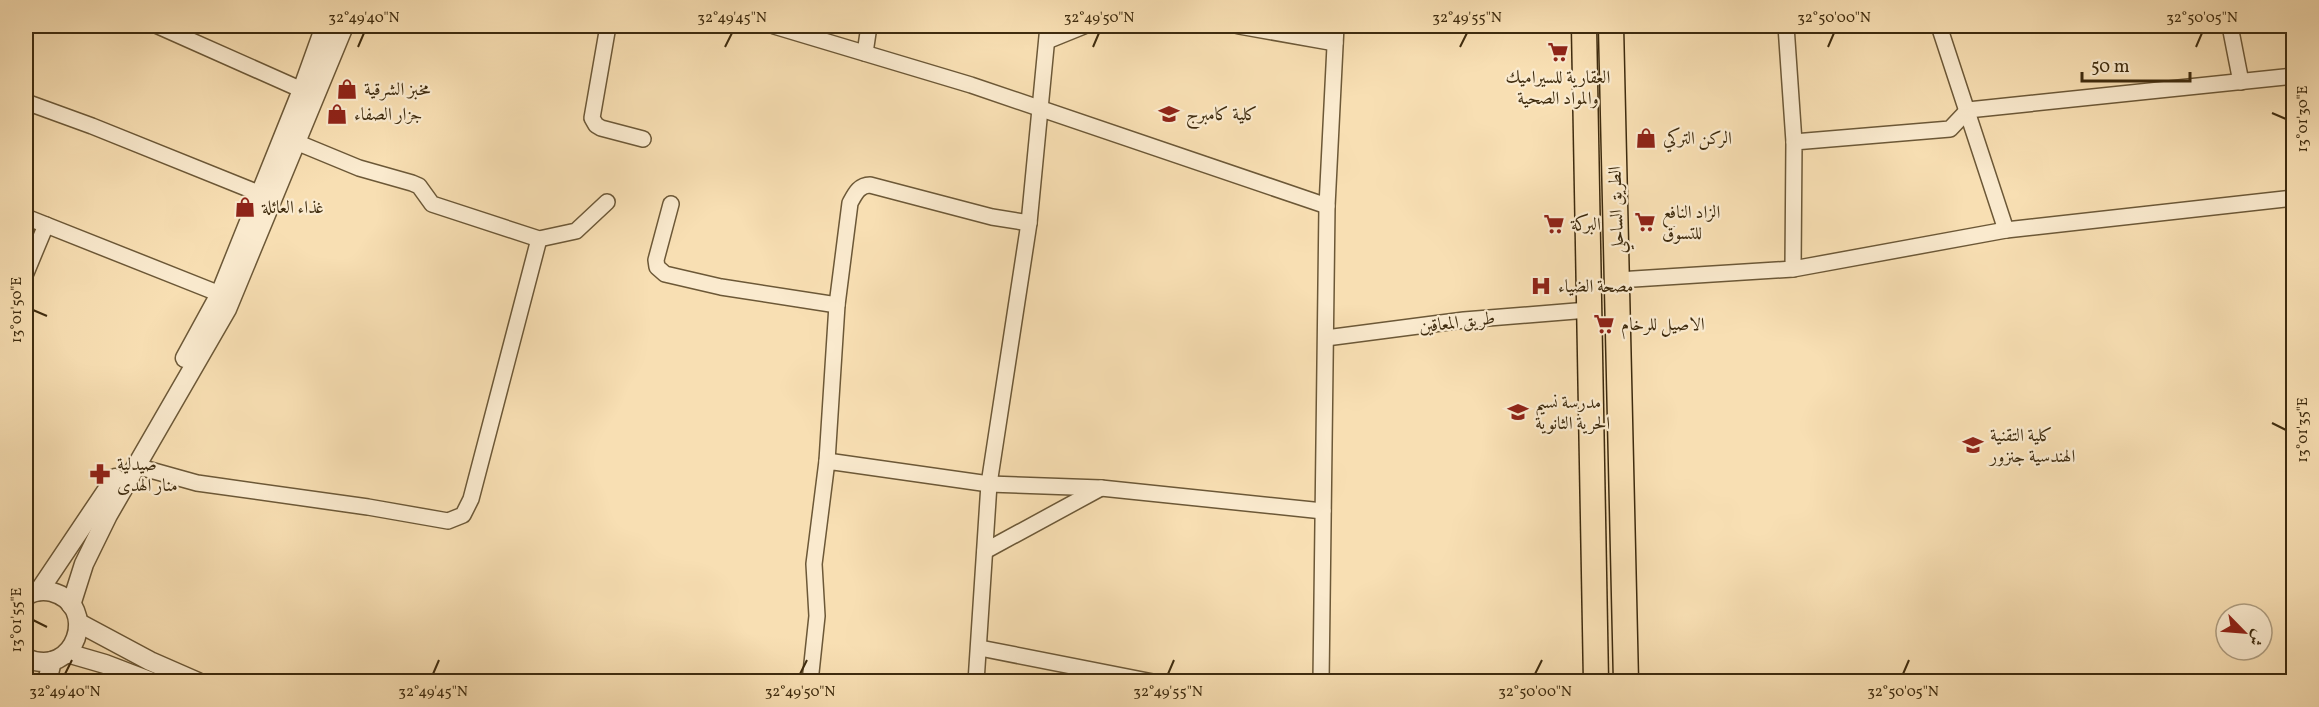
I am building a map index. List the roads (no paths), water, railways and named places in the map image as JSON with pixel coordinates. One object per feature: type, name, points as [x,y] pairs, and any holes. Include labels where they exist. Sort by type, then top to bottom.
[{"type":"highway","name":"الطريق الساحلي","points":[[1584,26],[1596,681]]},
{"type":"highway","name":"الطريق الساحلي","points":[[1611,26],[1626,681]]},
{"type":"street","points":[[160,26],[302,90]]},
{"type":"street","points":[[32,593],[104,496],[159,406],[220,294],[302,90],[324,26]]},
{"type":"street","points":[[72,605],[84,564],[108,515],[227,309],[344,26]]},
{"type":"street","points":[[609,26],[592,118],[601,128],[643,139]]},
{"type":"street","points":[[774,26],[1041,109],[1327,206]]},
{"type":"street","points":[[865,53],[869,26]]},
{"type":"street","points":[[976,681],[980,648],[989,484],[1029,224],[1047,33],[1084,26]]},
{"type":"street","points":[[1239,26],[1335,43]]},
{"type":"street","points":[[1321,681],[1327,206],[1336,26]]},
{"type":"street","points":[[1786,26],[1794,142],[1794,269]]},
{"type":"street","points":[[1939,26],[2006,230]]},
{"type":"street","points":[[2230,26],[2241,82]]},
{"type":"street","points":[[1794,142],[1950,129],[1968,110],[2294,76]]},
{"type":"street","points":[[26,102],[261,194]]},
{"type":"street","points":[[296,142],[359,168],[419,186],[432,204],[539,239],[576,231],[607,202]]},
{"type":"street","points":[[810,681],[817,615],[814,564],[826,461],[837,305],[850,203],[857,190],[864,185],[870,185],[1029,224]]},
{"type":"street","points":[[1618,280],[1794,269],[2006,230],[2294,198]]},
{"type":"street","points":[[671,204],[656,260],[657,267],[665,274],[721,287],[837,305]]},
{"type":"street","points":[[26,218],[220,294]]},
{"type":"street","points":[[26,273],[46,225]]},
{"type":"street","points":[[136,466],[197,483],[368,507],[448,521],[464,515],[471,499],[539,239]]},
{"type":"street","name":"طريق المعاقين","points":[[1326,338],[1464,320],[1588,310]]},
{"type":"street","points":[[826,461],[989,484],[1101,488],[1323,511]]},
{"type":"street","points":[[985,551],[1101,488]]},
{"type":"street","points":[[32,593],[57,594],[72,605],[79,623],[78,634],[60,657],[46,681]]},
{"type":"street","points":[[79,623],[150,661],[198,681]]},
{"type":"street","points":[[980,648],[1153,681]]},
{"type":"street","points":[[26,658],[43,663],[60,657],[105,664],[152,681]]},
{"type":"place","name":"العقارية للسيراميك والمواد الصحية","points":[[1558,52]]},
{"type":"place","name":"مخبز الشرقية","points":[[347,89]]},
{"type":"place","name":"جزار الصفاء","points":[[337,114]]},
{"type":"place","name":"كلية كامبرج","points":[[1169,114]]},
{"type":"place","name":"الركن التركي","points":[[1646,138]]},
{"type":"place","name":"غذاء العائلة","points":[[245,207]]},
{"type":"place","name":"الزاد النافع للتسوق","points":[[1645,222]]},
{"type":"place","name":"البركة","points":[[1554,224]]},
{"type":"place","name":"مصحة الضياء","points":[[1541,286]]},
{"type":"place","name":"الاصيل للرخام","points":[[1604,324]]},
{"type":"place","name":"مدرسة نسيم الحرية الثانوية","points":[[1518,412]]},
{"type":"place","name":"كلية التقنية الهندسية جنزور","points":[[1973,445]]},
{"type":"place","name":"صيدلية منار الهدى","points":[[100,474]]}]
